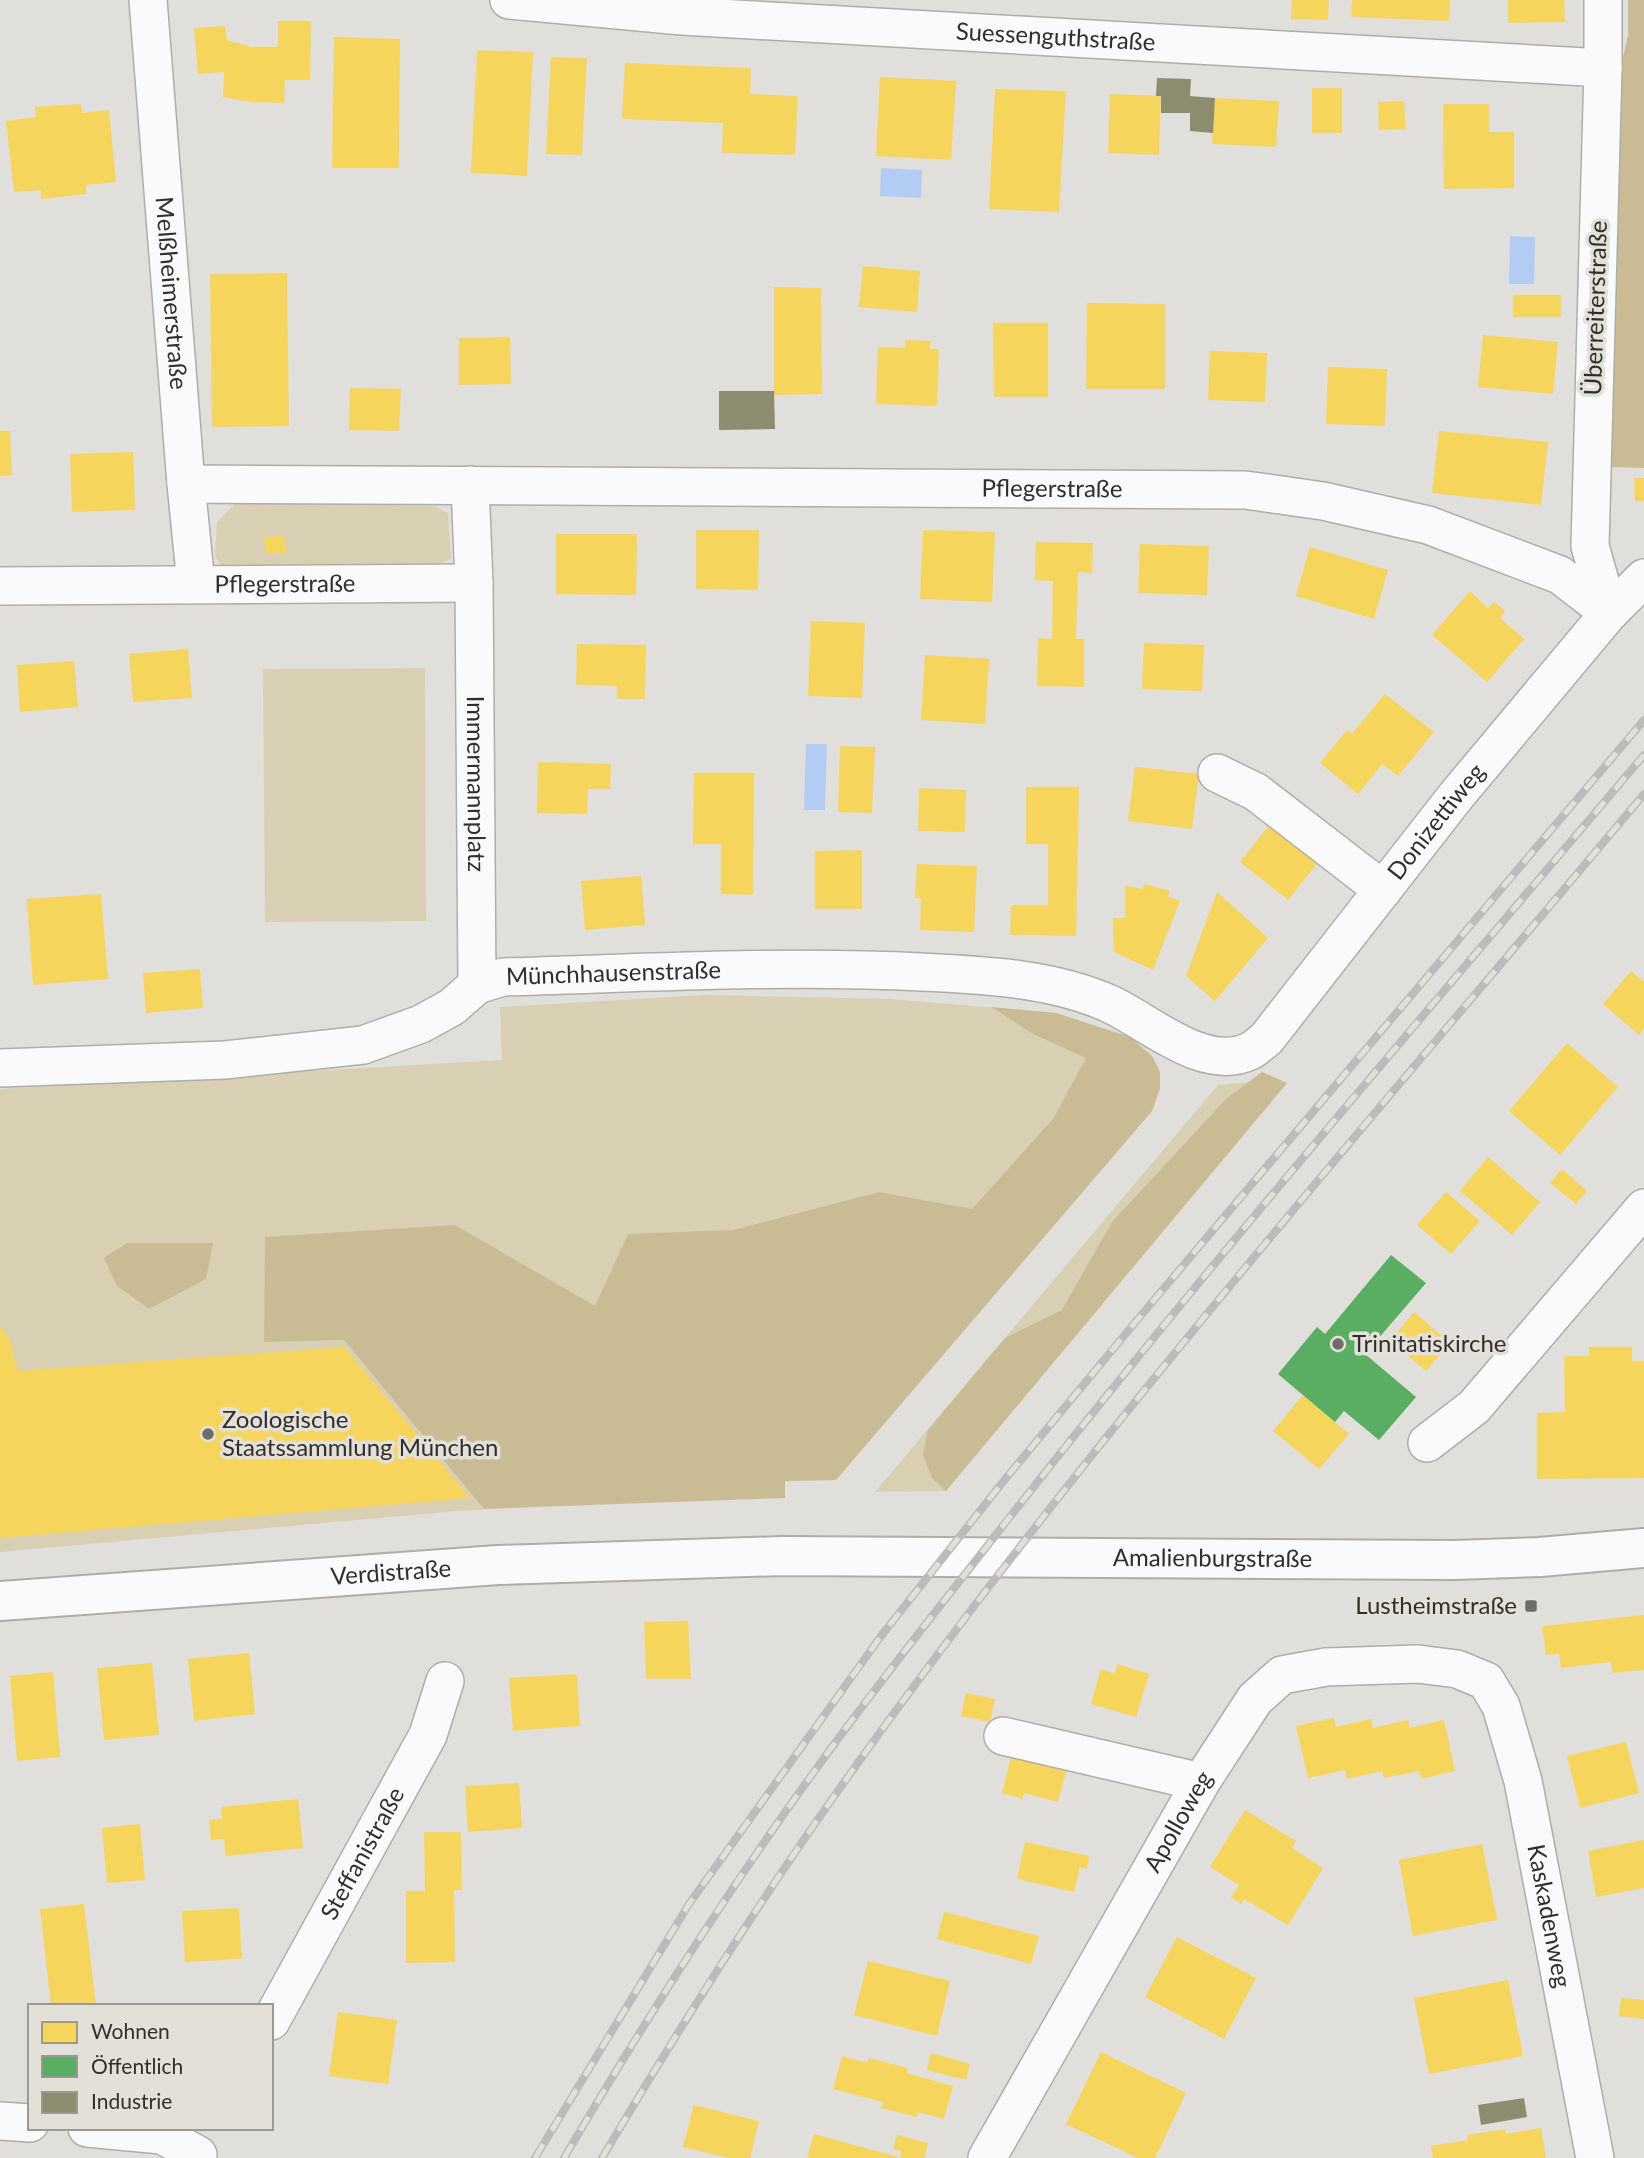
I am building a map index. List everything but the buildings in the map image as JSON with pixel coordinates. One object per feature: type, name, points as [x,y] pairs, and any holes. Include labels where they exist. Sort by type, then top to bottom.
[{"type":"main road","name":"Amalienburgstraße","points":[[783,1556],[1455,1560],[1540,1557],[1644,1548]]},
{"type":"main road","name":"Verdistraße","points":[[0,1601],[485,1565],[783,1556]]},
{"type":"street","name":"Melßheimerstraße","points":[[148,0],[196,584]]},
{"type":"street","name":"Suessenguthstraße","points":[[509,0],[682,16],[1604,68]]},
{"type":"street","name":"Überreiterstraße","points":[[1603,0],[1604,68],[1590,546],[1609,613]]},
{"type":"street","name":"Pflegerstraße","points":[[186,484],[1245,490],[1323,502],[1428,525],[1560,575],[1609,613]]},
{"type":"street","points":[[470,485],[474,583]]},
{"type":"street","name":"Donizettiweg","points":[[1228,1057],[1250,1051],[1267,1038],[1456,796],[1609,613],[1644,578]]},
{"type":"street","name":"Pflegerstraße","points":[[0,586],[474,583]]},
{"type":"street","name":"Immermannplatz","points":[[474,583],[477,985]]},
{"type":"street","points":[[1217,773],[1256,792],[1383,890]]},
{"type":"street","name":"Münchhausenstraße","points":[[0,1068],[225,1060],[363,1045],[421,1024],[452,1007],[477,985],[503,977],[843,968],[989,975],[1055,986],[1109,1004],[1175,1042],[1206,1054],[1228,1057]]},
{"type":"street","points":[[1427,1443],[1474,1407],[1644,1208]]},
{"type":"street","name":"Apolloweg","points":[[987,2158],[1201,1782],[1255,1699],[1282,1675],[1326,1667],[1418,1664],[1457,1669],[1486,1681]]},
{"type":"street","name":"Steffanistraße","points":[[273,2017],[428,1735],[445,1681]]},
{"type":"street","name":"Kaskadenweg","points":[[1486,1681],[1501,1706],[1523,1781],[1595,2158]]},
{"type":"street","points":[[1003,1736],[1201,1782]]},
{"type":"street","points":[[0,2120],[28,2123]]},
{"type":"street","points":[[108,2130],[162,2135],[203,2147]]},
{"type":"shaded area","points":[[1628,0],[1644,0],[1644,468],[1612,467],[1612,106],[1628,35]]},
{"type":"shaded area","points":[[237,502],[434,506],[448,513],[451,558],[433,567],[223,569],[215,556],[217,522]]},
{"type":"shaded area","points":[[425,668],[426,921],[265,922],[263,669]]},
{"type":"shaded area","points":[[706,995],[891,999],[1056,1013],[1130,1037],[1152,1056],[1160,1072],[1160,1089],[1152,1111],[836,1480],[785,1481],[645,1500],[457,1511],[0,1552],[0,1089],[502,1060],[500,1007]]},
{"type":"shaded area","points":[[991,1007],[1056,1013],[1130,1037],[1152,1056],[1160,1072],[1160,1089],[1152,1111],[836,1480],[785,1481],[785,1498],[484,1509],[344,1340],[264,1342],[265,1237],[455,1225],[595,1306],[628,1234],[733,1230],[879,1192],[972,1209],[1053,1119],[1086,1058],[1033,1034]]},
{"type":"shaded area","points":[[1262,1072],[1287,1083],[946,1491],[875,1492],[1218,1085],[1250,1082]]},
{"type":"shaded area","points":[[1262,1072],[1287,1083],[946,1491],[932,1478],[923,1455],[928,1430],[1005,1338],[1062,1310],[1112,1222],[1226,1099]]},
{"type":"shaded area","points":[[127,1243],[213,1243],[206,1279],[149,1309],[117,1286],[104,1258]]},
{"type":"water","points":[[881,168],[922,170],[921,198],[880,196]]},
{"type":"water","points":[[1510,236],[1535,237],[1534,284],[1509,284]]},
{"type":"water","points":[[806,744],[827,744],[825,810],[804,810]]},
{"type":"railway","points":[[535,2158],[689,1904],[881,1636],[1006,1478],[1143,1313],[1644,720]]},
{"type":"railway","points":[[564,2158],[714,1916],[778,1822],[896,1662],[1227,1248],[1644,755]]},
{"type":"railway","points":[[602,2158],[686,2020],[774,1884],[835,1795],[1027,1537],[1229,1287],[1644,794]]},
{"type":"place","name":"Trinitatiskirche","points":[[1338,1344]]},
{"type":"place","name":"Zoologische Staatssammlung München","points":[[208,1434]]},
{"type":"place","name":"Lustheimstraße","points":[[1531,1606]]}]
